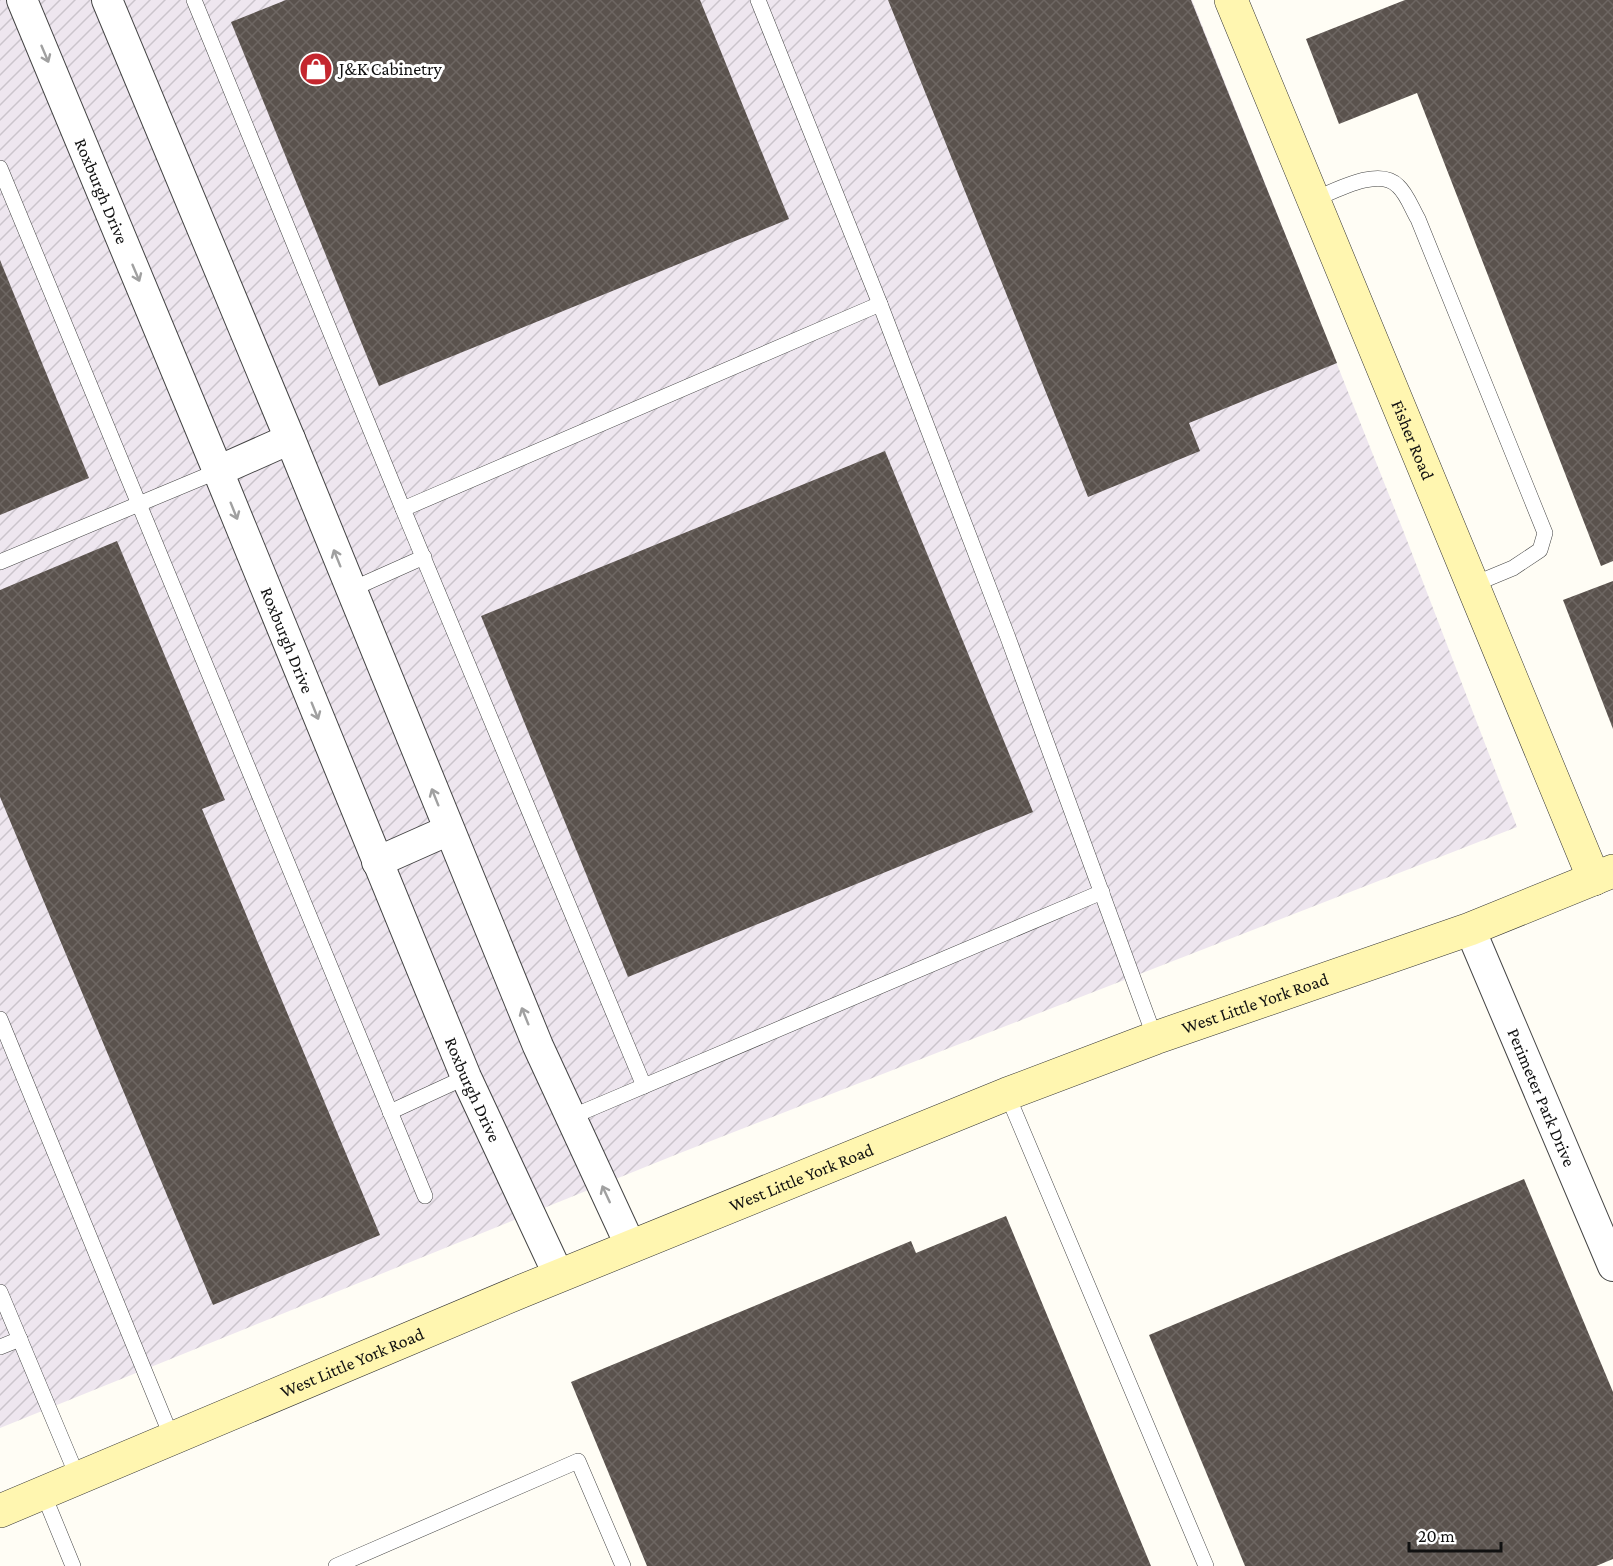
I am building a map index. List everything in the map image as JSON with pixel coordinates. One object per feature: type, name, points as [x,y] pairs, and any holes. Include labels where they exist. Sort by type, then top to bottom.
[{"type":"main road","name":"Fisher Road","points":[[1231,0],[1472,585],[1603,875]]},
{"type":"main road","name":"West Little York Road","points":[[0,1511],[559,1276],[1007,1094],[1155,1038],[1470,928],[1603,875]]},
{"type":"street","name":"Roxburgh Drive","points":[[22,0],[466,1077],[559,1276]]},
{"type":"street","points":[[107,0],[290,439],[537,1046],[631,1247]]},
{"type":"street","points":[[218,471],[290,439]]},
{"type":"street","points":[[377,862],[449,830]]},
{"type":"street","name":"Perimeter Park Drive","points":[[1470,928],[1612,1261]]},
{"type":"lane","points":[[194,0],[644,1086]]},
{"type":"lane","points":[[758,0],[880,304],[1007,635],[1155,1038]]},
{"type":"lane","points":[[0,168],[424,1196]]},
{"type":"lane","points":[[1313,200],[1368,178],[1389,180],[1399,186],[1418,219],[1545,532],[1540,550],[1513,568],[1472,585]]},
{"type":"lane","points":[[403,509],[880,304]]},
{"type":"lane","points":[[0,562],[218,471]]},
{"type":"lane","points":[[350,590],[424,557]]},
{"type":"lane","points":[[571,1117],[1102,892]]},
{"type":"lane","points":[[0,1019],[172,1438]]},
{"type":"lane","points":[[390,1112],[466,1077]]},
{"type":"lane","points":[[1007,1094],[1206,1566]]},
{"type":"lane","points":[[0,1292],[78,1478]]},
{"type":"lane","points":[[0,1347],[20,1339]]},
{"type":"lane","points":[[336,1566],[578,1461],[623,1566]]},
{"type":"lane","points":[[43,1493],[73,1566]]},
{"type":"shaded area","points":[[0,0],[1192,0],[1403,530],[1517,827],[680,1153],[0,1428]]},
{"type":"building","points":[[286,0],[700,0],[789,219],[379,386],[231,22]]},
{"type":"building","points":[[888,0],[1191,0],[1337,363],[1189,423],[1200,451],[1088,497]]},
{"type":"building","points":[[1405,0],[1613,0],[1613,561],[1601,566],[1417,93],[1339,124],[1306,39]]},
{"type":"building","points":[[0,260],[89,478],[0,515]]},
{"type":"building","points":[[885,451],[1033,812],[628,977],[481,616]]},
{"type":"building","points":[[117,541],[225,800],[202,809],[380,1235],[213,1305],[0,797],[0,590]]},
{"type":"building","points":[[1613,581],[1613,729],[1563,600]]},
{"type":"building","points":[[1524,1179],[1613,1392],[1613,1559],[1596,1566],[1245,1566],[1149,1335]]},
{"type":"building","points":[[1006,1216],[1151,1566],[647,1566],[571,1382],[911,1241],[916,1253]]},
{"type":"place","name":"J&K Cabinetry","points":[[316,69]]}]
